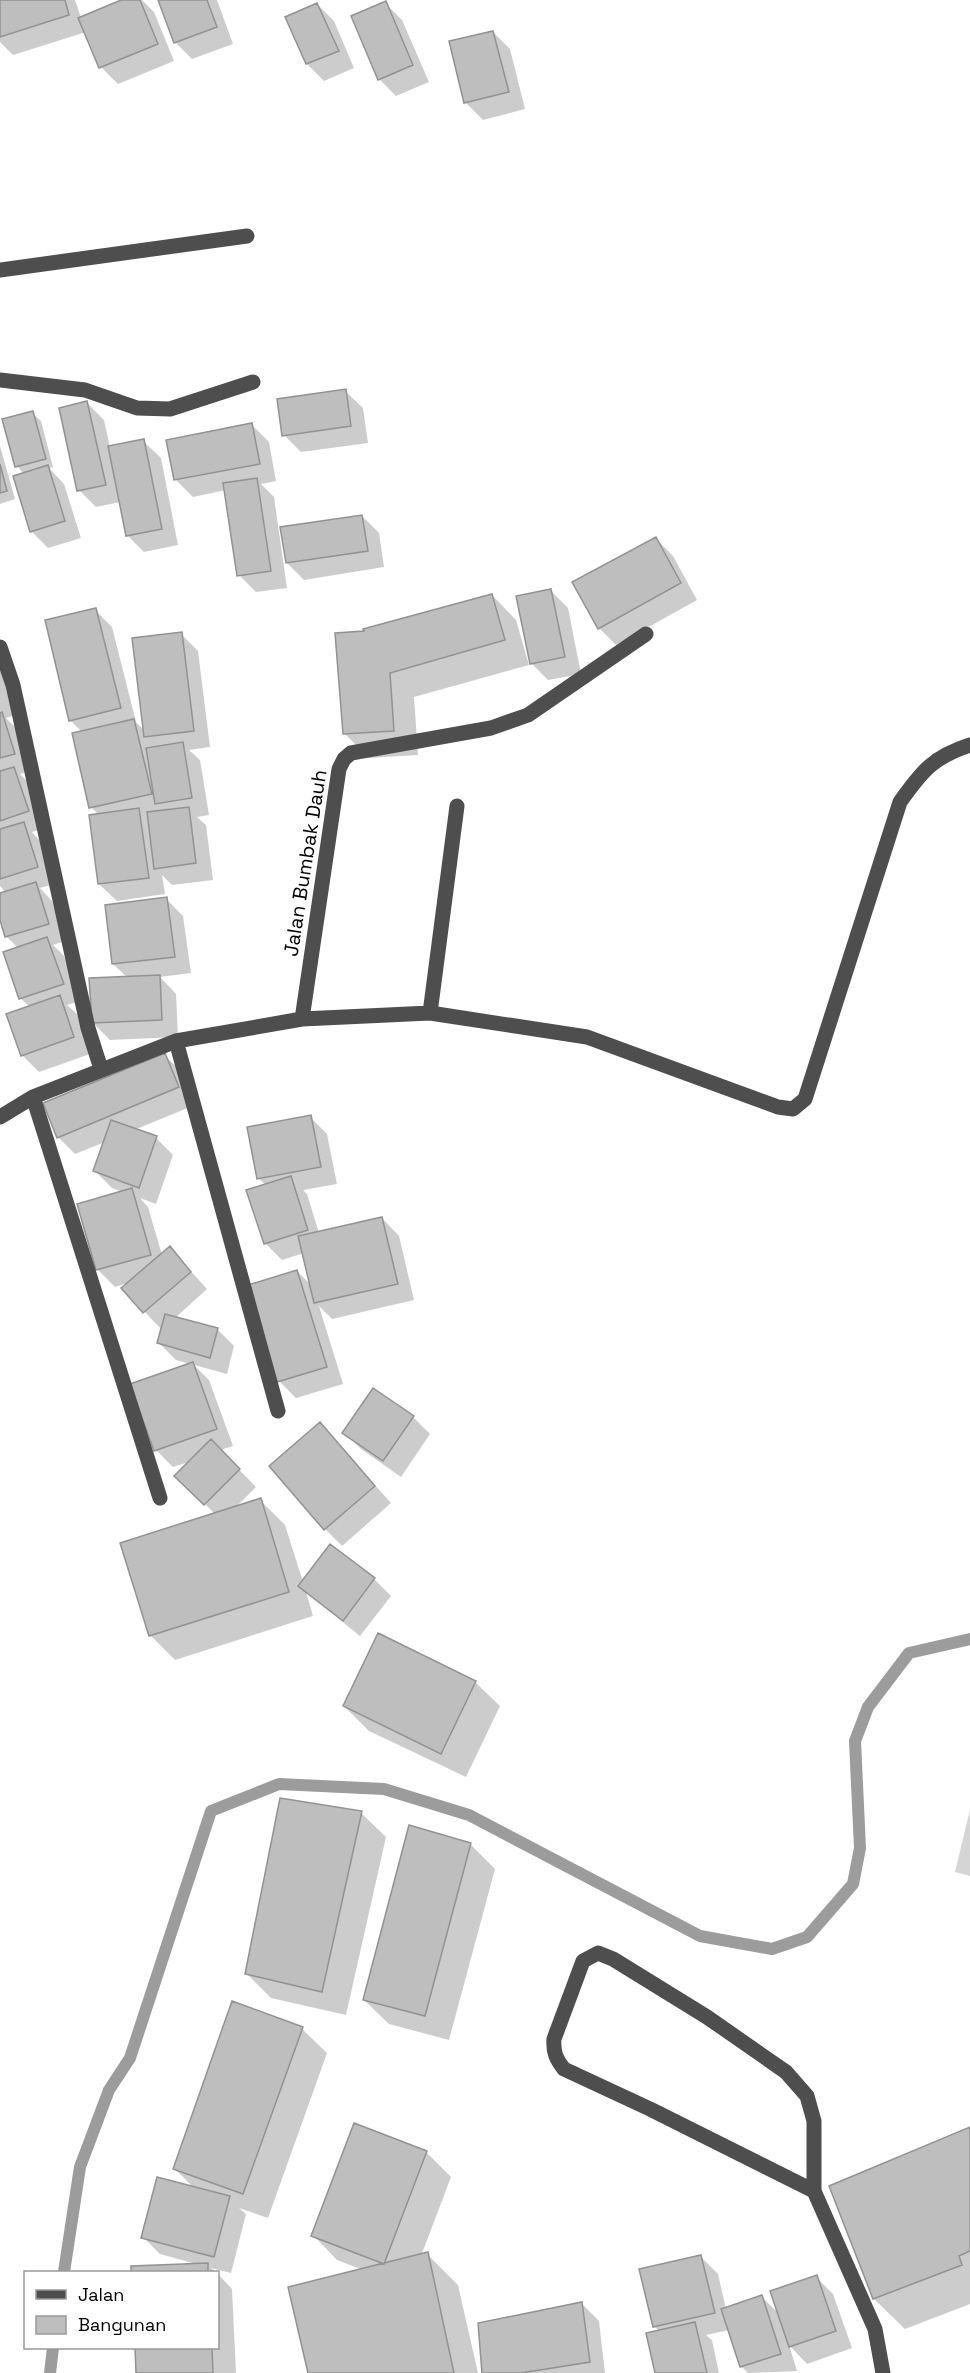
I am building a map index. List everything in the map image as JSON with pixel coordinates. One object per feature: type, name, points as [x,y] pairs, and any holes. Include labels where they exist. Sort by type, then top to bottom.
[{"type":"street","points":[[0,270],[247,236]]},
{"type":"street","points":[[0,380],[85,390],[137,408],[170,409],[253,382]]},
{"type":"street","name":"Jalan Bumbak Dauh","points":[[302,1019],[339,769],[344,759],[351,753],[491,728],[528,715],[646,634]]},
{"type":"street","points":[[0,647],[13,685],[88,1028],[101,1069]]},
{"type":"street","points":[[0,1118],[33,1097],[176,1041],[302,1019],[430,1013],[587,1037],[778,1107],[793,1108],[806,1099],[900,802],[921,772],[951,752],[970,746]]},
{"type":"street","points":[[430,1013],[457,806]]},
{"type":"street","points":[[176,1041],[278,1411]]},
{"type":"street","points":[[33,1097],[160,1498]]},
{"type":"street","points":[[814,2191],[564,2069],[554,2050],[554,2039],[583,1961],[598,1953],[613,1959],[707,2017],[786,2072],[807,2096],[814,2121],[814,2191],[875,2329],[881,2371]]},
{"type":"shaded area","points":[[970,1810],[970,1876],[955,1872]]},
{"type":"building","points":[[0,0],[65,0],[69,15],[0,37]]},
{"type":"building","points":[[121,0],[140,0],[158,44],[99,68],[78,18]]},
{"type":"building","points":[[158,0],[207,0],[217,27],[174,43]]},
{"type":"building","points":[[386,1],[413,65],[378,80],[351,16]]},
{"type":"building","points":[[317,3],[339,51],[306,64],[285,17]]},
{"type":"building","points":[[493,31],[509,92],[464,103],[449,41]]},
{"type":"building","points":[[346,389],[351,426],[282,436],[277,399]]},
{"type":"building","points":[[87,401],[106,485],[77,491],[59,408]]},
{"type":"building","points":[[33,411],[46,459],[15,467],[2,419]]},
{"type":"building","points":[[252,423],[260,464],[174,480],[166,440]]},
{"type":"building","points":[[144,439],[162,529],[126,536],[108,446]]},
{"type":"building","points":[[0,464],[7,491],[0,493]]},
{"type":"building","points":[[48,465],[65,521],[30,532],[13,476]]},
{"type":"building","points":[[257,478],[271,571],[237,576],[223,483]]},
{"type":"building","points":[[362,515],[368,551],[286,563],[280,527]]},
{"type":"building","points":[[656,537],[681,583],[598,629],[572,582]]},
{"type":"building","points":[[551,589],[565,657],[530,664],[516,596]]},
{"type":"building","points":[[492,594],[505,640],[390,673],[394,731],[343,734],[335,633],[364,631],[363,629]]},
{"type":"building","points":[[96,608],[121,708],[69,721],[45,620]]},
{"type":"building","points":[[182,632],[194,731],[144,737],[132,638]]},
{"type":"building","points":[[2,712],[15,754],[0,758],[0,713]]},
{"type":"building","points":[[134,719],[152,794],[89,808],[72,733]]},
{"type":"building","points":[[183,742],[192,798],[155,804],[146,748]]},
{"type":"building","points":[[14,767],[29,811],[0,821],[0,771]]},
{"type":"building","points":[[189,807],[196,863],[154,869],[147,812]]},
{"type":"building","points":[[139,808],[149,878],[98,884],[89,815]]},
{"type":"building","points":[[24,822],[38,867],[0,879],[0,829]]},
{"type":"building","points":[[36,882],[49,924],[5,937],[0,920],[0,893]]},
{"type":"building","points":[[167,897],[175,957],[112,964],[105,905]]},
{"type":"building","points":[[47,937],[64,984],[19,999],[3,952]]},
{"type":"building","points":[[160,975],[162,1020],[92,1023],[89,978]]},
{"type":"building","points":[[60,995],[74,1037],[21,1056],[6,1014]]},
{"type":"building","points":[[165,1053],[179,1087],[57,1138],[43,1103]]},
{"type":"building","points":[[311,1115],[321,1167],[257,1179],[247,1127]]},
{"type":"building","points":[[111,1120],[157,1136],[139,1188],[93,1171]]},
{"type":"building","points":[[291,1176],[308,1230],[264,1244],[246,1190]]},
{"type":"building","points":[[132,1188],[151,1255],[96,1270],[77,1204]]},
{"type":"building","points":[[382,1217],[398,1284],[314,1303],[298,1236]]},
{"type":"building","points":[[170,1246],[191,1272],[143,1313],[121,1288]]},
{"type":"building","points":[[297,1270],[327,1367],[277,1382],[248,1285]]},
{"type":"building","points":[[165,1314],[218,1328],[210,1358],[157,1343]]},
{"type":"building","points":[[193,1362],[217,1429],[154,1451],[130,1384]]},
{"type":"building","points":[[373,1388],[414,1416],[383,1461],[342,1433]]},
{"type":"building","points":[[320,1422],[375,1486],[324,1530],[269,1466]]},
{"type":"building","points":[[211,1439],[240,1469],[204,1505],[174,1476]]},
{"type":"building","points":[[261,1498],[289,1592],[149,1636],[120,1543]]},
{"type":"building","points":[[330,1544],[375,1578],[343,1621],[298,1586]]},
{"type":"building","points":[[378,1633],[476,1681],[441,1754],[343,1706]]},
{"type":"building","points":[[280,1798],[362,1811],[322,1992],[245,1974]]},
{"type":"building","points":[[409,1825],[471,1843],[425,2016],[363,2000]]},
{"type":"building","points":[[232,2001],[303,2027],[243,2194],[173,2169]]},
{"type":"building","points":[[354,2123],[427,2151],[384,2264],[311,2236]]},
{"type":"building","points":[[970,2127],[970,2251],[959,2256],[962,2265],[873,2299],[829,2186]]},
{"type":"building","points":[[157,2177],[230,2196],[214,2257],[141,2238]]},
{"type":"building","points":[[428,2252],[454,2373],[308,2373],[288,2287]]},
{"type":"building","points":[[701,2255],[715,2313],[653,2327],[639,2269]]},
{"type":"building","points":[[208,2263],[208,2271],[131,2271],[131,2266]]},
{"type":"building","points":[[817,2275],[836,2331],[789,2347],[770,2291]]},
{"type":"building","points":[[762,2295],[781,2354],[740,2367],[721,2309]]},
{"type":"building","points":[[582,2302],[590,2362],[521,2373],[482,2373],[478,2323]]},
{"type":"building","points":[[695,2322],[707,2373],[655,2373],[646,2333]]},
{"type":"building","points":[[135,2349],[212,2349],[213,2373],[136,2373]]},
{"type":"waterway","points":[[64,2271],[80,2167],[109,2090],[130,2058],[211,1811],[279,1784],[384,1789],[469,1815],[700,1936],[772,1949],[807,1937],[853,1884],[860,1848],[855,1741],[868,1707],[909,1653],[970,1639]]},
{"type":"waterway","points":[[50,2373],[53,2349]]}]
